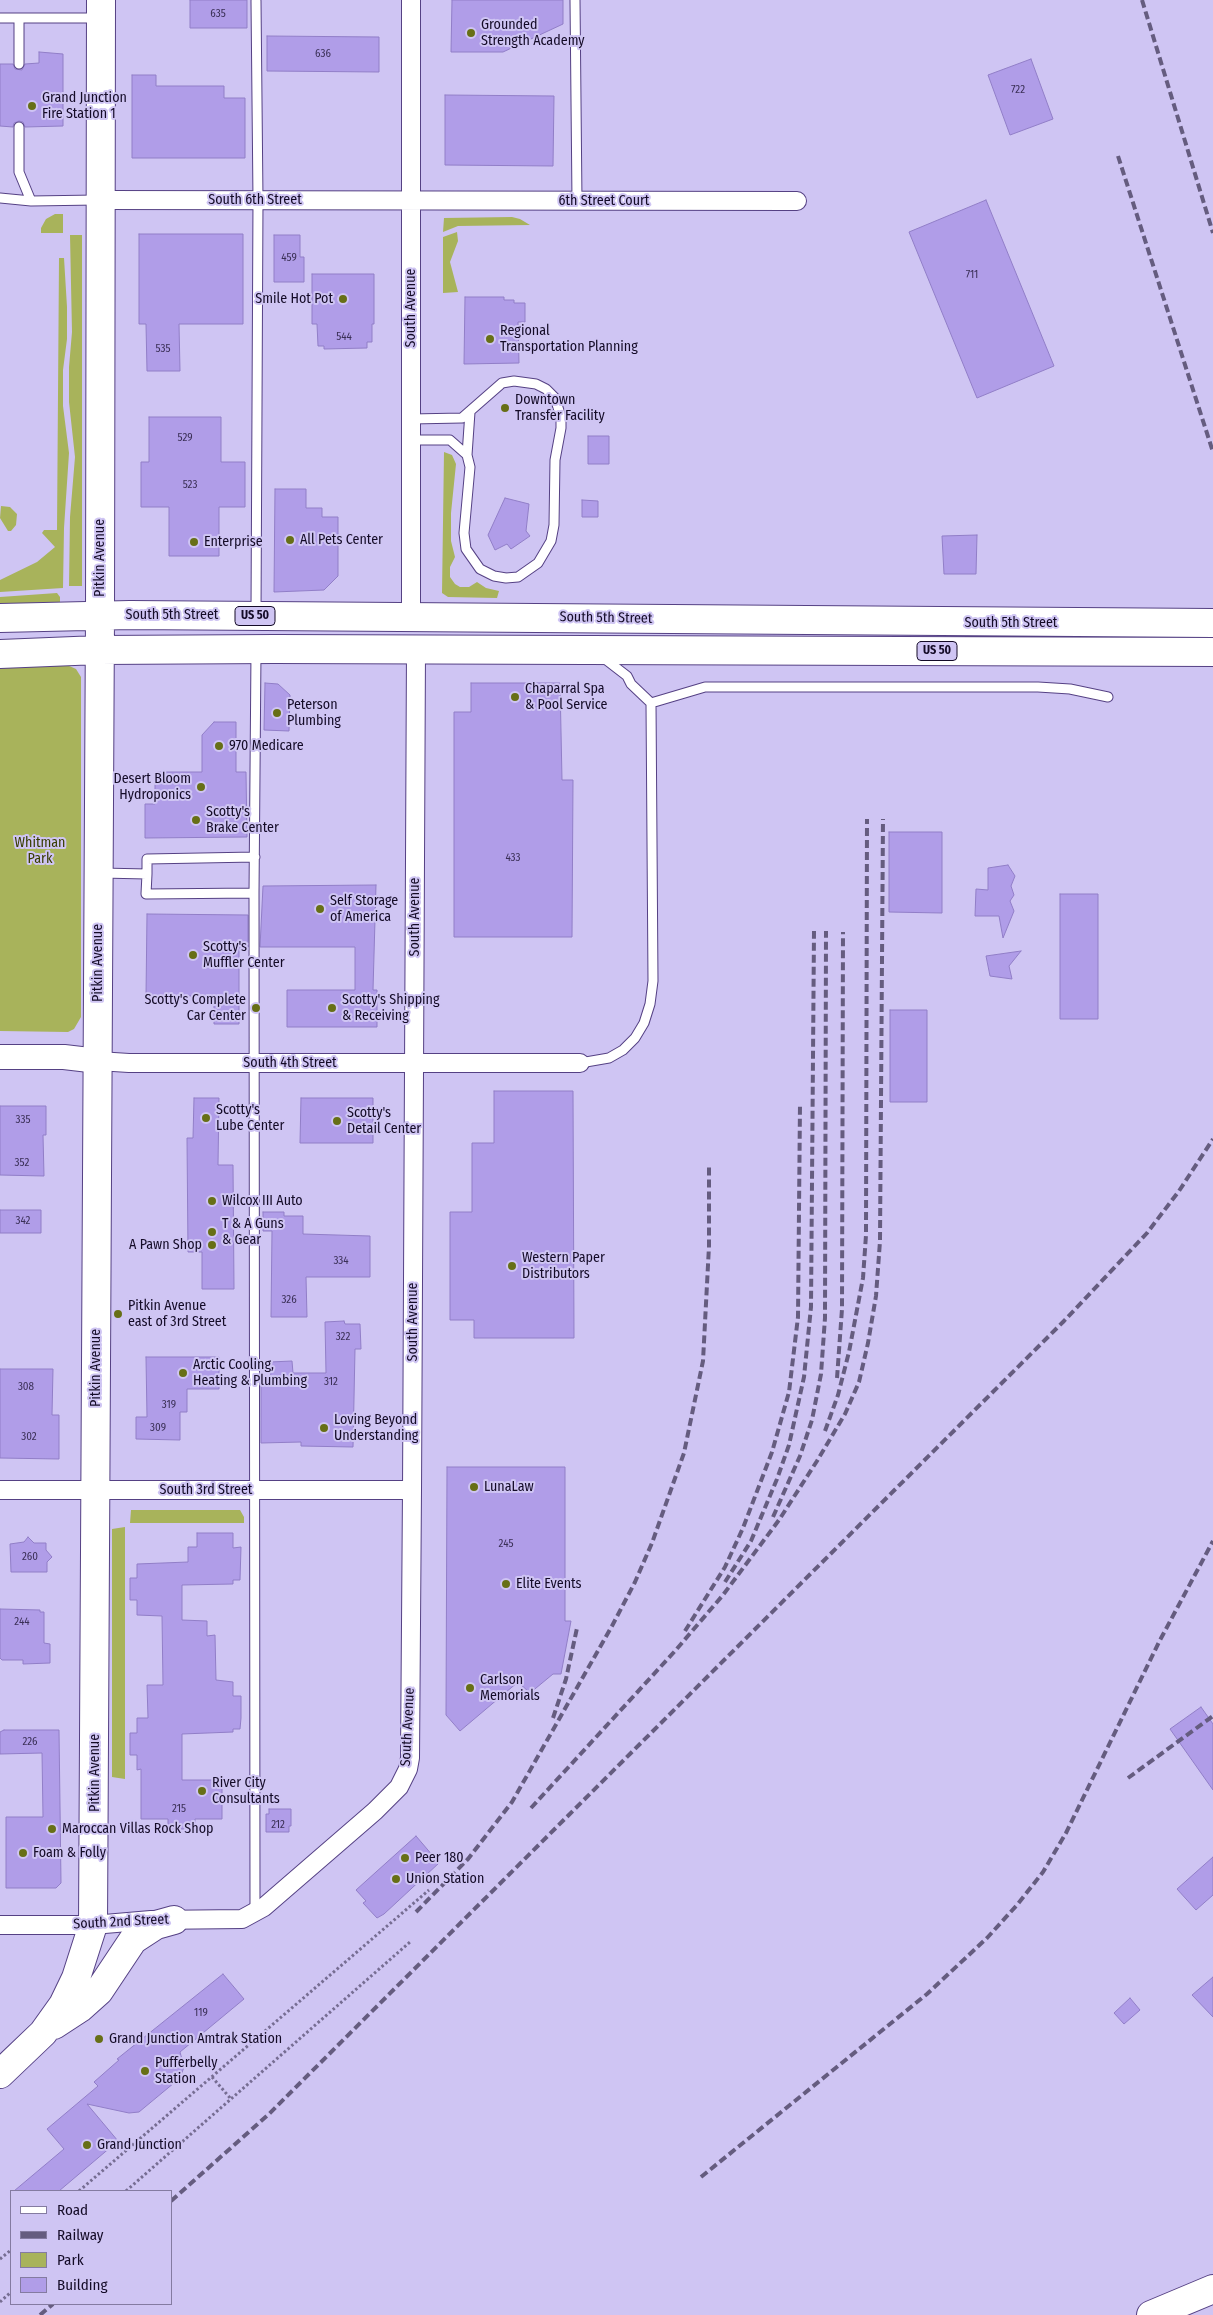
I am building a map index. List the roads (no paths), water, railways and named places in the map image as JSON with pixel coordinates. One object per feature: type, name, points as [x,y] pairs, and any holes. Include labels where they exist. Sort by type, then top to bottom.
[{"type":"main road","name":"Pitkin Avenue","points":[[43,2033],[63,2005],[76,1978],[93,1925],[100,615],[100,9]]},
{"type":"main road","name":"South 5th Street","points":[[0,618],[100,615],[1213,623]]},
{"type":"main road","points":[[266,649],[299,635],[381,634],[400,631],[409,626],[411,617]]},
{"type":"main road","name":"South 5th Street","points":[[0,654],[99,650],[266,649],[1213,652]]},
{"type":"main road","name":"South 4th Street","points":[[0,1057],[64,1057],[98,1061]]},
{"type":"main road","points":[[0,2074],[43,2033],[80,2008],[99,1991],[133,1940],[156,1925],[174,1920]]},
{"type":"main road","points":[[1151,2315],[1213,2289]]},
{"type":"street","name":"South Avenue","points":[[411,0],[411,617]]},
{"type":"street","name":"South 6th Street","points":[[100,200],[411,200]]},
{"type":"street","name":"6th Street Court","points":[[411,200],[797,201]]},
{"type":"street","name":"South Avenue","points":[[248,1917],[375,1811],[399,1787],[408,1769],[410,1758],[416,649]]},
{"type":"street","name":"South 4th Street","points":[[98,1061],[129,1063],[580,1064]]},
{"type":"street","name":"South 3rd Street","points":[[0,1490],[412,1490]]},
{"type":"street","name":"South 2nd Street","points":[[0,1925],[93,1925],[248,1917]]},
{"type":"lane","points":[[575,0],[577,201]]},
{"type":"lane","points":[[256,1],[258,200],[256,616]]},
{"type":"lane","points":[[0,18],[19,18],[100,9]]},
{"type":"lane","points":[[19,18],[19,64]]},
{"type":"lane","points":[[19,127],[19,172],[31,201]]},
{"type":"lane","points":[[0,198],[31,201],[100,200]]},
{"type":"lane","points":[[411,419],[462,418],[493,389],[502,383],[514,381],[536,384],[546,389],[556,398],[559,406],[561,428],[555,460],[554,525],[551,541],[538,563],[518,577],[494,576],[480,569],[466,550],[464,533],[470,467],[467,456],[470,412]]},
{"type":"lane","points":[[411,440],[450,440],[467,456]]},
{"type":"lane","points":[[248,1917],[254,1490],[254,893],[266,649]]},
{"type":"lane","points":[[571,649],[595,654],[610,661],[627,676],[631,684],[651,703],[653,981],[650,1004],[644,1023],[635,1038],[623,1050],[602,1060],[580,1064]]},
{"type":"lane","points":[[651,703],[705,687],[1038,687],[1070,689],[1108,697]]},
{"type":"lane","points":[[254,893],[146,894],[147,860],[255,857]]},
{"type":"lane","points":[[98,873],[147,874]]},
{"type":"railway","points":[[1142,0],[1213,233]]},
{"type":"railway","points":[[1118,156],[1213,452]]},
{"type":"railway","points":[[825,1431],[838,1395],[849,1352],[863,1278],[866,1235],[867,819]]},
{"type":"railway","points":[[531,1808],[675,1651],[723,1595],[779,1520],[817,1461],[845,1414],[859,1382],[876,1296],[880,1241],[883,819]]},
{"type":"railway","points":[[725,1582],[751,1541],[777,1479],[789,1445],[804,1377],[811,1307],[814,931]]},
{"type":"railway","points":[[773,1517],[800,1456],[812,1420],[821,1374],[825,1318],[826,931]]},
{"type":"railway","points":[[837,1378],[842,1309],[843,932]]},
{"type":"railway","points":[[685,1631],[725,1567],[743,1528],[772,1452],[789,1392],[798,1317],[800,1104]]},
{"type":"railway","points":[[172,2200],[269,2114],[1064,1321],[1147,1233],[1179,1191],[1213,1139]]},
{"type":"railway","points":[[416,1912],[468,1859],[512,1802],[612,1626],[635,1582],[652,1543],[684,1453],[703,1361],[709,1246],[709,1165]]},
{"type":"railway","points":[[701,2177],[927,1994],[987,1938],[1017,1905],[1043,1872],[1066,1833],[1159,1642],[1213,1541]]},
{"type":"railway","points":[[553,1718],[566,1679],[577,1628]]},
{"type":"railway","points":[[1128,1778],[1213,1716]]},
{"type":"railway","points":[[40,2315],[52,2305]]},
{"type":"place","name":"Grounded Strength Academy","points":[[471,33]]},
{"type":"place","name":"Grand Junction Fire Station 1","points":[[32,106]]},
{"type":"place","name":"Smile Hot Pot","points":[[343,299]]},
{"type":"place","name":"Regional Transportation Planning","points":[[490,339]]},
{"type":"place","name":"Downtown Transfer Facility","points":[[505,408]]},
{"type":"place","name":"All Pets Center","points":[[290,540]]},
{"type":"place","name":"Enterprise","points":[[194,542]]},
{"type":"place","name":"Chaparral Spa & Pool Service","points":[[515,697]]},
{"type":"place","name":"Peterson Plumbing","points":[[277,713]]},
{"type":"place","name":"970 Medicare","points":[[219,746]]},
{"type":"place","name":"Desert Bloom Hydroponics","points":[[201,787]]},
{"type":"place","name":"Scotty's Brake Center","points":[[196,820]]},
{"type":"place","name":"Self Storage of America","points":[[320,909]]},
{"type":"place","name":"Scotty's Muffler Center","points":[[193,955]]},
{"type":"place","name":"Scotty's Complete Car Center","points":[[256,1008]]},
{"type":"place","name":"Scotty's Shipping & Receiving","points":[[332,1008]]},
{"type":"place","name":"Scotty's Lube Center","points":[[206,1118]]},
{"type":"place","name":"Scotty's Detail Center","points":[[337,1121]]},
{"type":"place","name":"Wilcox III Auto","points":[[212,1201]]},
{"type":"place","name":"T & A Guns & Gear","points":[[212,1232]]},
{"type":"place","name":"A Pawn Shop","points":[[212,1245]]},
{"type":"place","name":"Western Paper Distributors","points":[[512,1266]]},
{"type":"place","name":"Pitkin Avenue east of 3rd Street","points":[[118,1314]]},
{"type":"place","name":"Arctic Cooling, Heating & Plumbing","points":[[183,1373]]},
{"type":"place","name":"Loving Beyond Understanding","points":[[324,1428]]},
{"type":"place","name":"LunaLaw","points":[[474,1487]]},
{"type":"place","name":"Elite Events","points":[[506,1584]]},
{"type":"place","name":"Carlson Memorials","points":[[470,1688]]},
{"type":"place","name":"River City Consultants","points":[[202,1791]]},
{"type":"place","name":"Maroccan Villas Rock Shop","points":[[52,1829]]},
{"type":"place","name":"Foam & Folly","points":[[23,1853]]},
{"type":"place","name":"Peer 180","points":[[405,1858]]},
{"type":"place","name":"Union Station","points":[[396,1879]]},
{"type":"place","name":"Grand Junction Amtrak Station","points":[[99,2039]]},
{"type":"place","name":"Pufferbelly Station","points":[[145,2071]]},
{"type":"place","name":"Grand Junction","points":[[87,2145]]},
{"type":"park label","name":"Whitman Park","points":[[40,852]]}]
